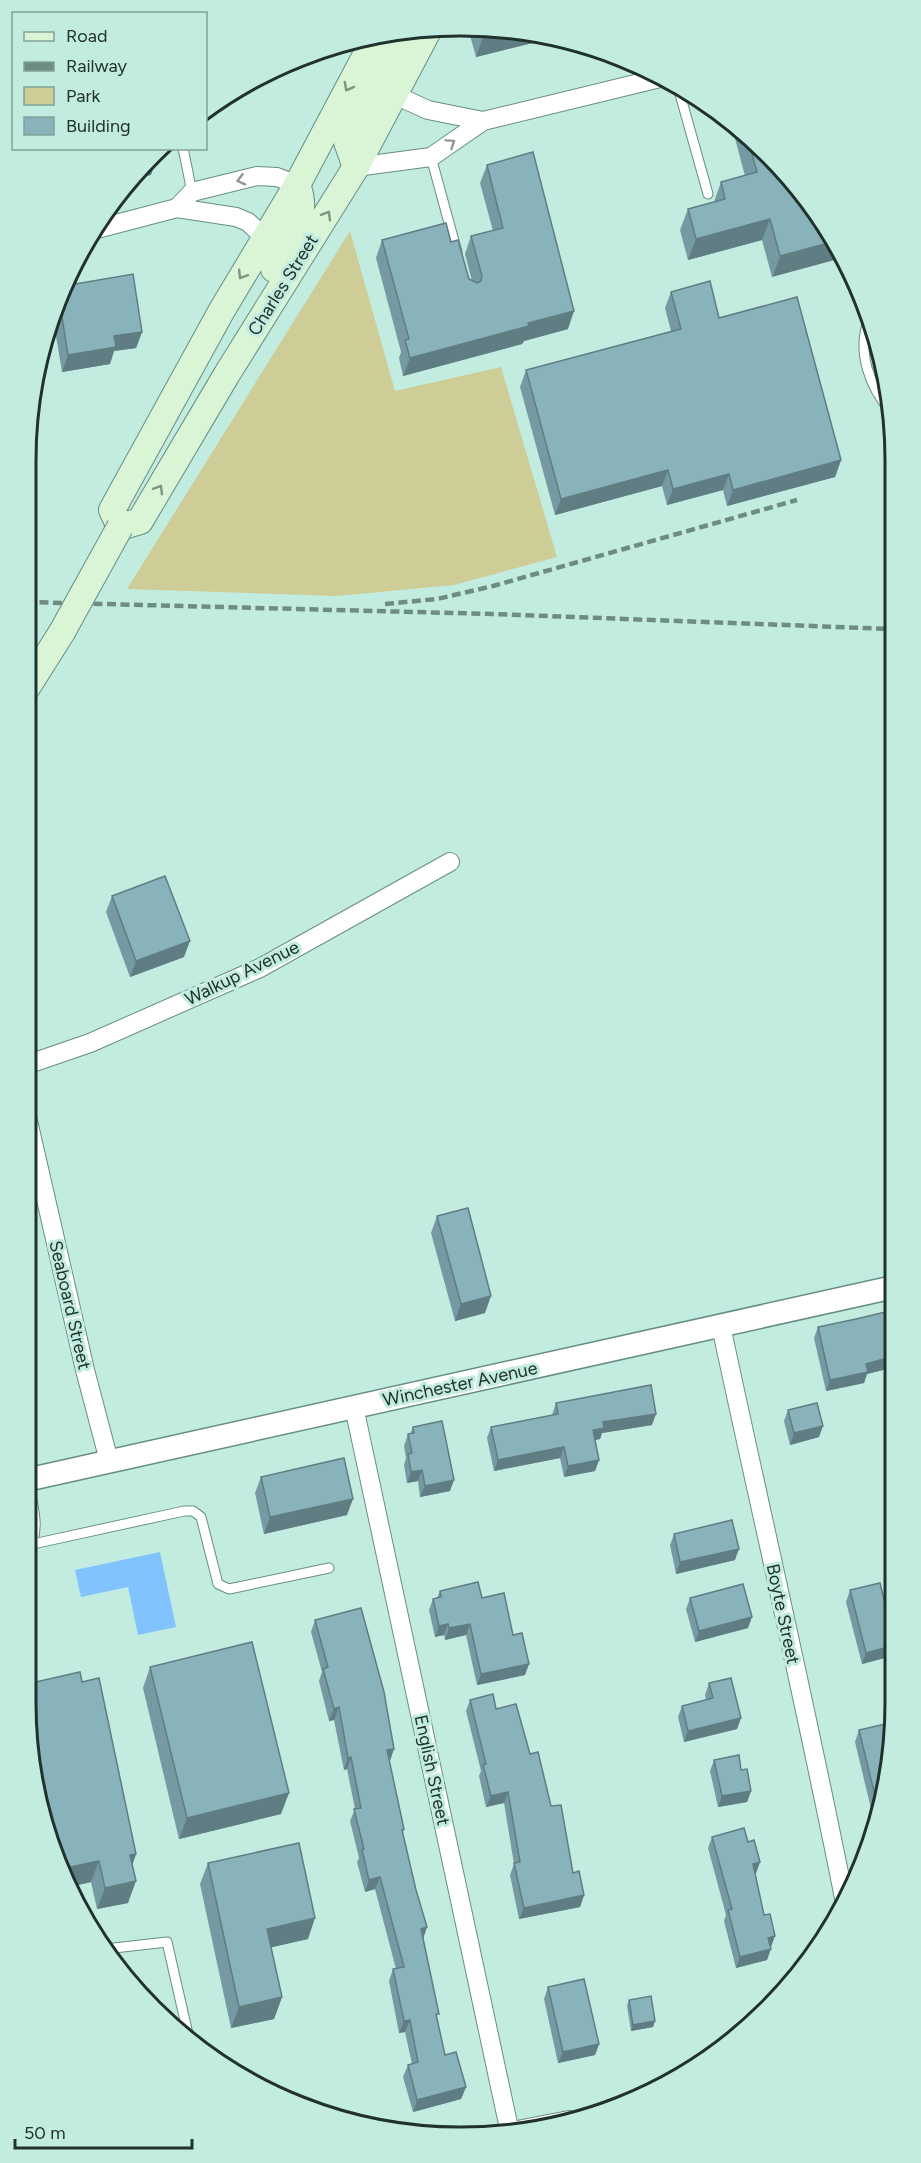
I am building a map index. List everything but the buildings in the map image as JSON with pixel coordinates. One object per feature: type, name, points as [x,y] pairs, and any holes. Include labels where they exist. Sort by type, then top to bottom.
[{"type":"main road","name":"Charles Street","points":[[120,527],[140,521],[227,374],[356,167],[424,38]]},
{"type":"main road","points":[[356,167],[347,142],[349,130],[396,41]]},
{"type":"main road","points":[[36,673],[62,632],[120,527],[112,510],[222,310],[297,185],[371,46]]},
{"type":"main road","points":[[227,374],[227,355],[233,340],[281,257],[301,215],[302,197],[297,185]]},
{"type":"street","points":[[356,167],[431,157],[483,121],[649,81]]},
{"type":"street","points":[[395,95],[428,110],[483,121]]},
{"type":"street","points":[[177,208],[192,192],[257,176],[277,177],[297,185]]},
{"type":"street","points":[[107,226],[177,208],[236,217],[248,222],[265,238]]},
{"type":"street","name":"Walkup Avenue","points":[[36,1062],[90,1043],[260,968],[450,862]]},
{"type":"street","name":"Seaboard Street","points":[[36,1157],[85,1370],[110,1461]]},
{"type":"street","name":"Winchester Avenue","points":[[36,1478],[885,1289]]},
{"type":"street","name":"Boyte Street","points":[[721,1326],[820,1777],[842,1888]]},
{"type":"street","name":"English Street","points":[[354,1407],[508,2124]]},
{"type":"lane","points":[[681,98],[708,194]]},
{"type":"lane","points":[[183,150],[192,192]]},
{"type":"lane","points":[[431,157],[459,260]]},
{"type":"lane","points":[[864,331],[865,362],[880,400]]},
{"type":"lane","points":[[36,1543],[184,1511],[193,1511],[201,1517],[218,1584],[229,1589],[329,1568]]},
{"type":"lane","points":[[115,1948],[167,1942],[186,2026]]},
{"type":"green space","points":[[350,231],[395,391],[501,367],[557,557],[454,585],[337,596],[127,589]]},
{"type":"water","points":[[160,1552],[176,1627],[138,1635],[128,1587],[81,1597],[75,1570]]},
{"type":"railway","points":[[385,604],[437,599],[493,586],[797,500]]},
{"type":"railway","points":[[36,602],[492,614],[885,629]]}]
